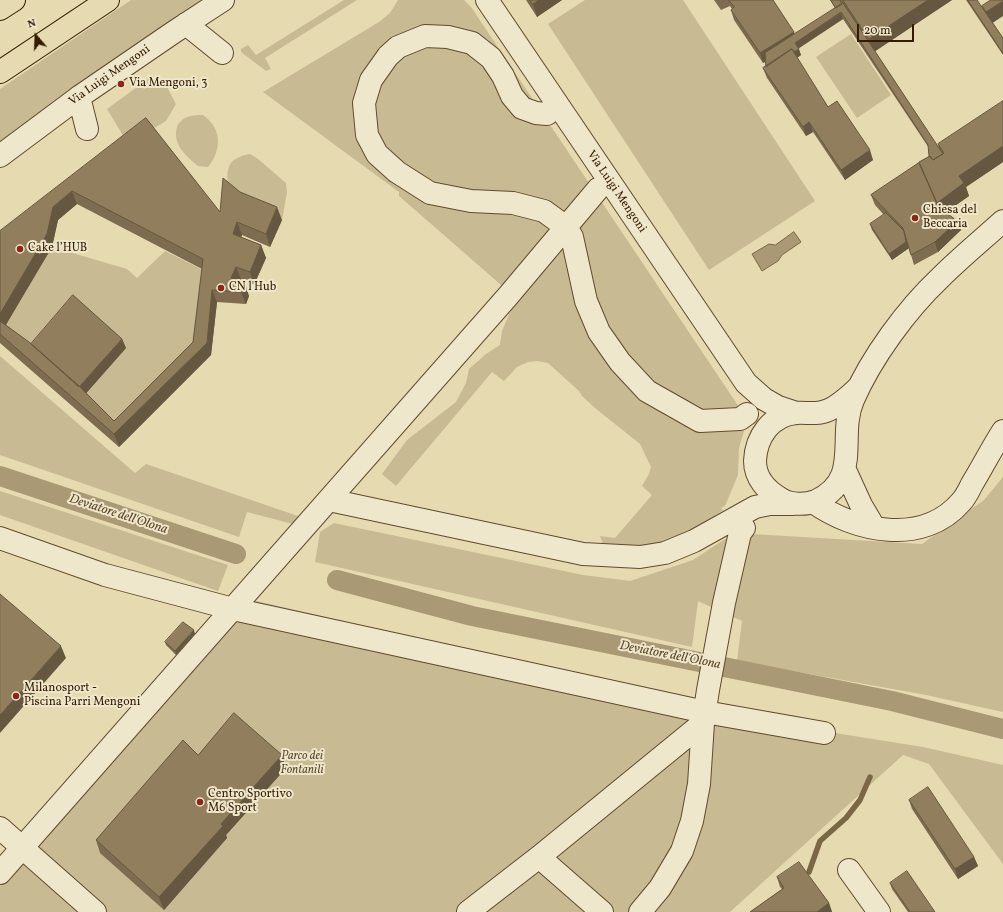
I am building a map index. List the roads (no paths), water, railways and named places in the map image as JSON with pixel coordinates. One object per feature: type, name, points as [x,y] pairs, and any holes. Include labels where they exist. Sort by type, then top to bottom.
[{"type":"main road","points":[[0,9],[14,0]]},
{"type":"main road","points":[[0,72],[108,0]]},
{"type":"street","name":"Via Luigi Mengoni","points":[[0,156],[79,96],[223,0]]},
{"type":"street","name":"Via Luigi Mengoni","points":[[487,0],[746,383],[778,407],[803,413]]},
{"type":"street","points":[[186,24],[222,53]]},
{"type":"street","points":[[547,114],[536,114],[522,108],[512,96],[503,76],[491,58],[472,44],[448,36],[424,36],[398,46],[388,56],[371,80],[364,103],[367,135],[377,154],[397,172],[430,193],[471,201],[513,203],[544,211],[566,227],[572,237],[586,301],[599,332],[620,362],[647,391],[700,421],[740,419],[747,414]]},
{"type":"street","points":[[79,96],[87,129]]},
{"type":"street","points":[[0,873],[508,296],[598,189]]},
{"type":"street","points":[[329,500],[583,554],[640,557],[665,553],[739,523],[755,507],[770,504],[806,503],[827,495],[838,484],[846,463],[850,408],[870,364],[910,311],[939,278],[1003,221]]},
{"type":"street","name":"Via Luigi Mengoni","points":[[746,383],[761,436]]},
{"type":"street","points":[[640,912],[660,888],[683,847],[692,821],[699,784],[704,717],[708,690],[724,603],[740,533],[739,523],[753,485],[756,450],[761,436],[771,424],[783,416],[826,411],[841,403],[858,388]]},
{"type":"street","points":[[803,413],[823,418],[834,427],[843,440],[846,463],[862,508],[874,527]]},
{"type":"street","points":[[755,465],[760,480],[770,492],[783,500],[806,503],[857,524],[895,530],[915,529],[935,523],[950,514],[962,501],[1003,431]]},
{"type":"street","points":[[0,538],[105,574],[233,609],[704,717],[824,733]]},
{"type":"street","points":[[468,912],[539,857],[704,717]]},
{"type":"street","points":[[0,828],[95,912]]},
{"type":"street","points":[[539,857],[602,912]]},
{"type":"street","points":[[849,870],[879,912]]},
{"type":"waterway","name":"Deviatore dell'Olona","points":[[0,476],[236,554]]},
{"type":"waterway","name":"Deviatore dell'Olona","points":[[337,580],[472,616],[892,701],[1003,729]]},
{"type":"waterway","points":[[809,872],[820,841],[846,818],[860,800],[870,777]]},
{"type":"place","name":"Via Mengoni, 3","points":[[121,84]]},
{"type":"place","name":"Chiesa del Beccaria","points":[[915,218]]},
{"type":"place","name":"Cake l’HUB","points":[[20,249]]},
{"type":"place","name":"CN l'Hub","points":[[221,288]]},
{"type":"place","name":"Milanosport - Piscina Parri Mengoni","points":[[16,696]]},
{"type":"place","name":"Centro Sportivo M6 Sport","points":[[200,802]]},
{"type":"park label","name":"Parco dei Fontanili","points":[[302,764]]}]
